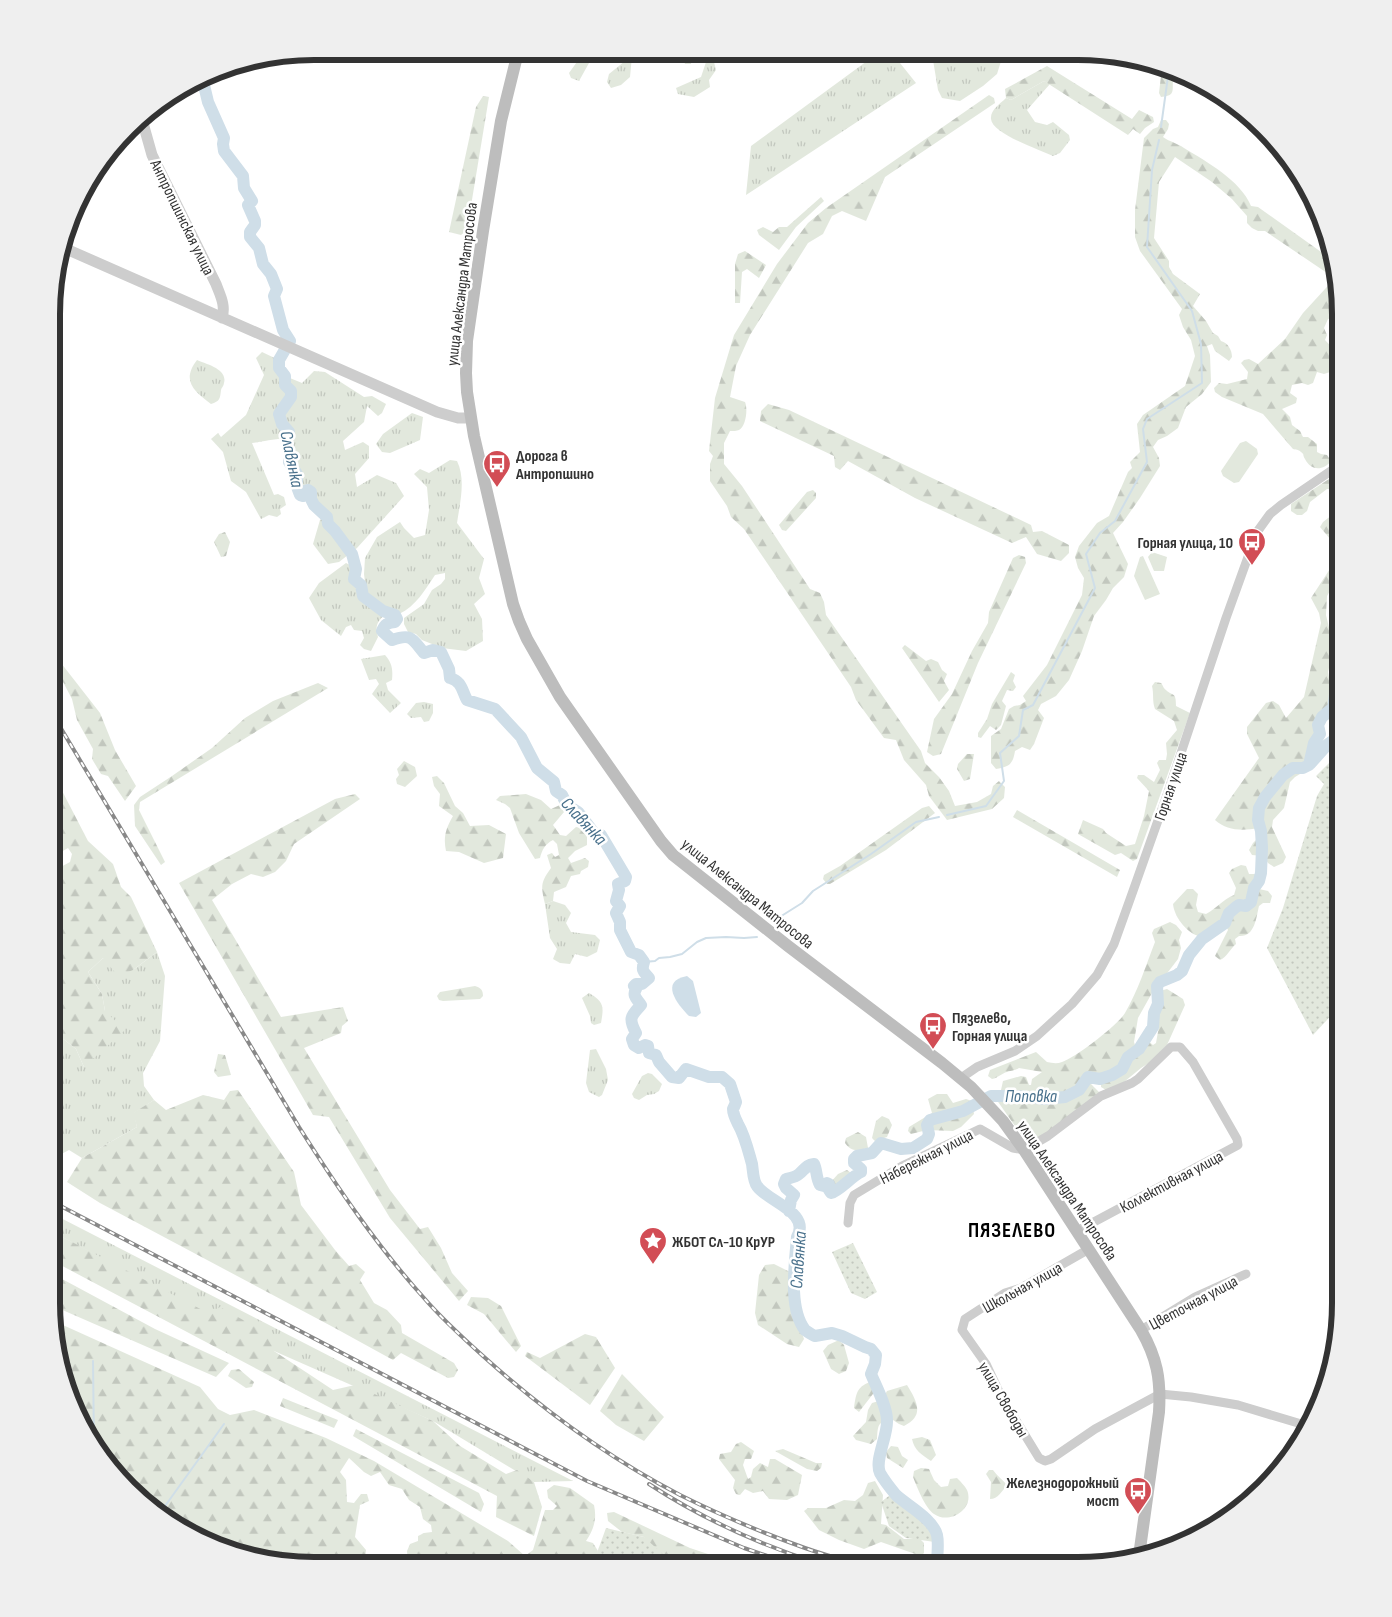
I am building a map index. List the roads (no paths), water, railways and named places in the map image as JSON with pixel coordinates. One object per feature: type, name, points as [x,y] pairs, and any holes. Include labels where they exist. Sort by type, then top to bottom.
[{"type":"main road","name":"улица Александра Матросова","points":[[516,60],[500,130],[483,231],[467,342],[467,392],[471,418],[513,604],[519,621],[527,639],[560,697],[660,841],[673,855],[961,1078],[1003,1121],[1024,1150],[1141,1330],[1157,1366],[1160,1394],[1140,1549]]},
{"type":"street","name":"Антропшинская улица","points":[[145,125],[156,162],[216,284],[224,305],[222,318]]},
{"type":"street","points":[[69,250],[437,412],[453,417],[471,418]]},
{"type":"street","name":"Горная улица","points":[[961,1078],[977,1067],[1014,1051],[1037,1036],[1072,1004],[1097,975],[1114,944],[1167,795],[1226,618],[1258,532],[1270,514],[1332,470]]},
{"type":"street","name":"Коллективная улица","points":[[1024,1150],[1048,1136],[1101,1096],[1138,1079],[1171,1047],[1180,1047],[1193,1062],[1237,1139],[1238,1145],[1077,1231]]},
{"type":"street","name":"Набережная улица","points":[[848,1223],[850,1203],[854,1195],[902,1166],[980,1129],[1013,1148],[1024,1150]]},
{"type":"street","name":"Школьная улица","points":[[962,1330],[965,1318],[1005,1293],[1021,1288],[1089,1250]]},
{"type":"street","name":"Цветочная улица","points":[[1141,1330],[1195,1297],[1246,1274]]},
{"type":"street","name":"улица Свободы","points":[[962,1330],[986,1364],[1001,1396],[1039,1458],[1045,1461],[1051,1459],[1095,1429],[1160,1394]]},
{"type":"street","points":[[1160,1394],[1238,1405],[1301,1424]]},
{"type":"waterway","points":[[1161,127],[1168,77]]},
{"type":"waterway","name":"Славянка","points":[[204,85],[208,102],[224,138],[224,151],[243,176],[244,188],[252,201],[248,205],[255,225],[250,232],[250,237],[259,248],[263,264],[271,274],[277,289],[274,296],[283,330],[290,341],[279,360],[279,368],[285,376],[285,385],[291,391],[291,397],[279,414],[282,424],[289,432],[286,440],[290,453],[289,462],[297,474],[297,487],[300,495],[303,496],[305,491],[308,490],[311,492],[311,499],[314,505],[327,517],[328,524],[352,554],[356,569],[354,579],[361,585],[363,596],[383,611],[395,615],[397,619],[395,622],[387,624],[382,631],[392,640],[408,637],[424,653],[433,650],[441,652],[449,669],[450,678],[457,681],[467,700],[495,709],[521,737],[537,768],[554,782],[556,791],[562,795],[567,805],[578,812],[594,833],[601,835],[626,877],[625,881],[618,884],[619,890],[616,901],[620,906],[616,913],[620,922],[620,930],[631,952],[639,955],[644,962],[644,973],[649,978],[642,984],[634,986],[636,989],[635,996],[641,1005],[631,1020],[636,1033],[632,1039],[634,1045],[639,1048],[645,1045],[648,1046],[649,1053],[656,1055],[659,1062],[672,1077],[679,1078],[686,1069],[709,1077],[722,1077],[730,1084],[736,1102],[733,1109],[734,1113],[743,1133],[756,1184],[762,1192],[786,1208],[798,1221],[800,1228],[797,1237],[794,1298],[800,1321],[805,1330],[814,1336],[832,1333],[842,1336],[871,1349],[876,1355],[871,1374],[887,1415],[887,1426],[879,1461],[880,1473],[896,1495],[925,1518],[935,1529],[938,1542],[937,1557]]},
{"type":"waterway","points":[[947,815],[986,806],[1004,781],[1000,753],[1019,736],[1023,710],[1033,705],[1095,588],[1086,554],[1100,533],[1115,521],[1147,462],[1143,429],[1147,419],[1202,383],[1201,344],[1192,311],[1147,247],[1152,170],[1159,140]]},
{"type":"waterway","name":"Поповка","points":[[789,1211],[794,1195],[786,1188],[784,1184],[786,1179],[798,1175],[809,1165],[814,1164],[820,1185],[829,1184],[831,1193],[838,1190],[861,1172],[861,1169],[854,1163],[854,1159],[857,1156],[872,1153],[881,1143],[901,1149],[913,1148],[927,1139],[929,1134],[927,1125],[930,1120],[963,1111],[991,1096],[1045,1099],[1065,1097],[1079,1090],[1088,1077],[1100,1079],[1122,1069],[1128,1057],[1139,1049],[1153,1027],[1154,1013],[1158,1004],[1157,986],[1160,982],[1182,971],[1189,955],[1202,939],[1225,923],[1229,913],[1239,905],[1246,906],[1251,902],[1254,888],[1259,881],[1261,873],[1262,848],[1258,820],[1259,808],[1265,797],[1283,775],[1293,768],[1303,768],[1309,765],[1314,743],[1320,734],[1318,725],[1322,717],[1332,709]]},
{"type":"waterway","points":[[1310,764],[1332,741]]},
{"type":"waterway","points":[[775,920],[802,903],[813,891],[871,854],[916,822],[939,817]]},
{"type":"waterway","points":[[644,962],[682,954],[697,942],[706,938],[757,937]]},
{"type":"waterway","points":[[93,1361],[94,1430]]},
{"type":"waterway","points":[[164,1507],[224,1424]]},
{"type":"railway","points":[[60,727],[313,1149],[374,1237],[438,1313],[506,1376],[553,1414],[602,1449],[654,1481],[726,1517],[812,1551],[834,1557]]},
{"type":"railway","points":[[60,1206],[587,1481],[744,1548],[770,1557]]},
{"type":"railway","points":[[649,1484],[711,1520],[755,1540],[800,1557]]},
{"type":"place","name":"Дорога в Антропшино","points":[[497,488]]},
{"type":"place","name":"Горная улица, 10","points":[[1252,566]]},
{"type":"place","name":"Пязелево, Горная улица","points":[[933,1050]]},
{"type":"place","name":"ЖБОТ Сл-10 КрУР","points":[[653,1265]]},
{"type":"place","name":"Железнодорожный мост","points":[[1138,1515]]},
{"type":"district","name":"ПЯЗЕЛЕВО","points":[[1012,1230]]}]
